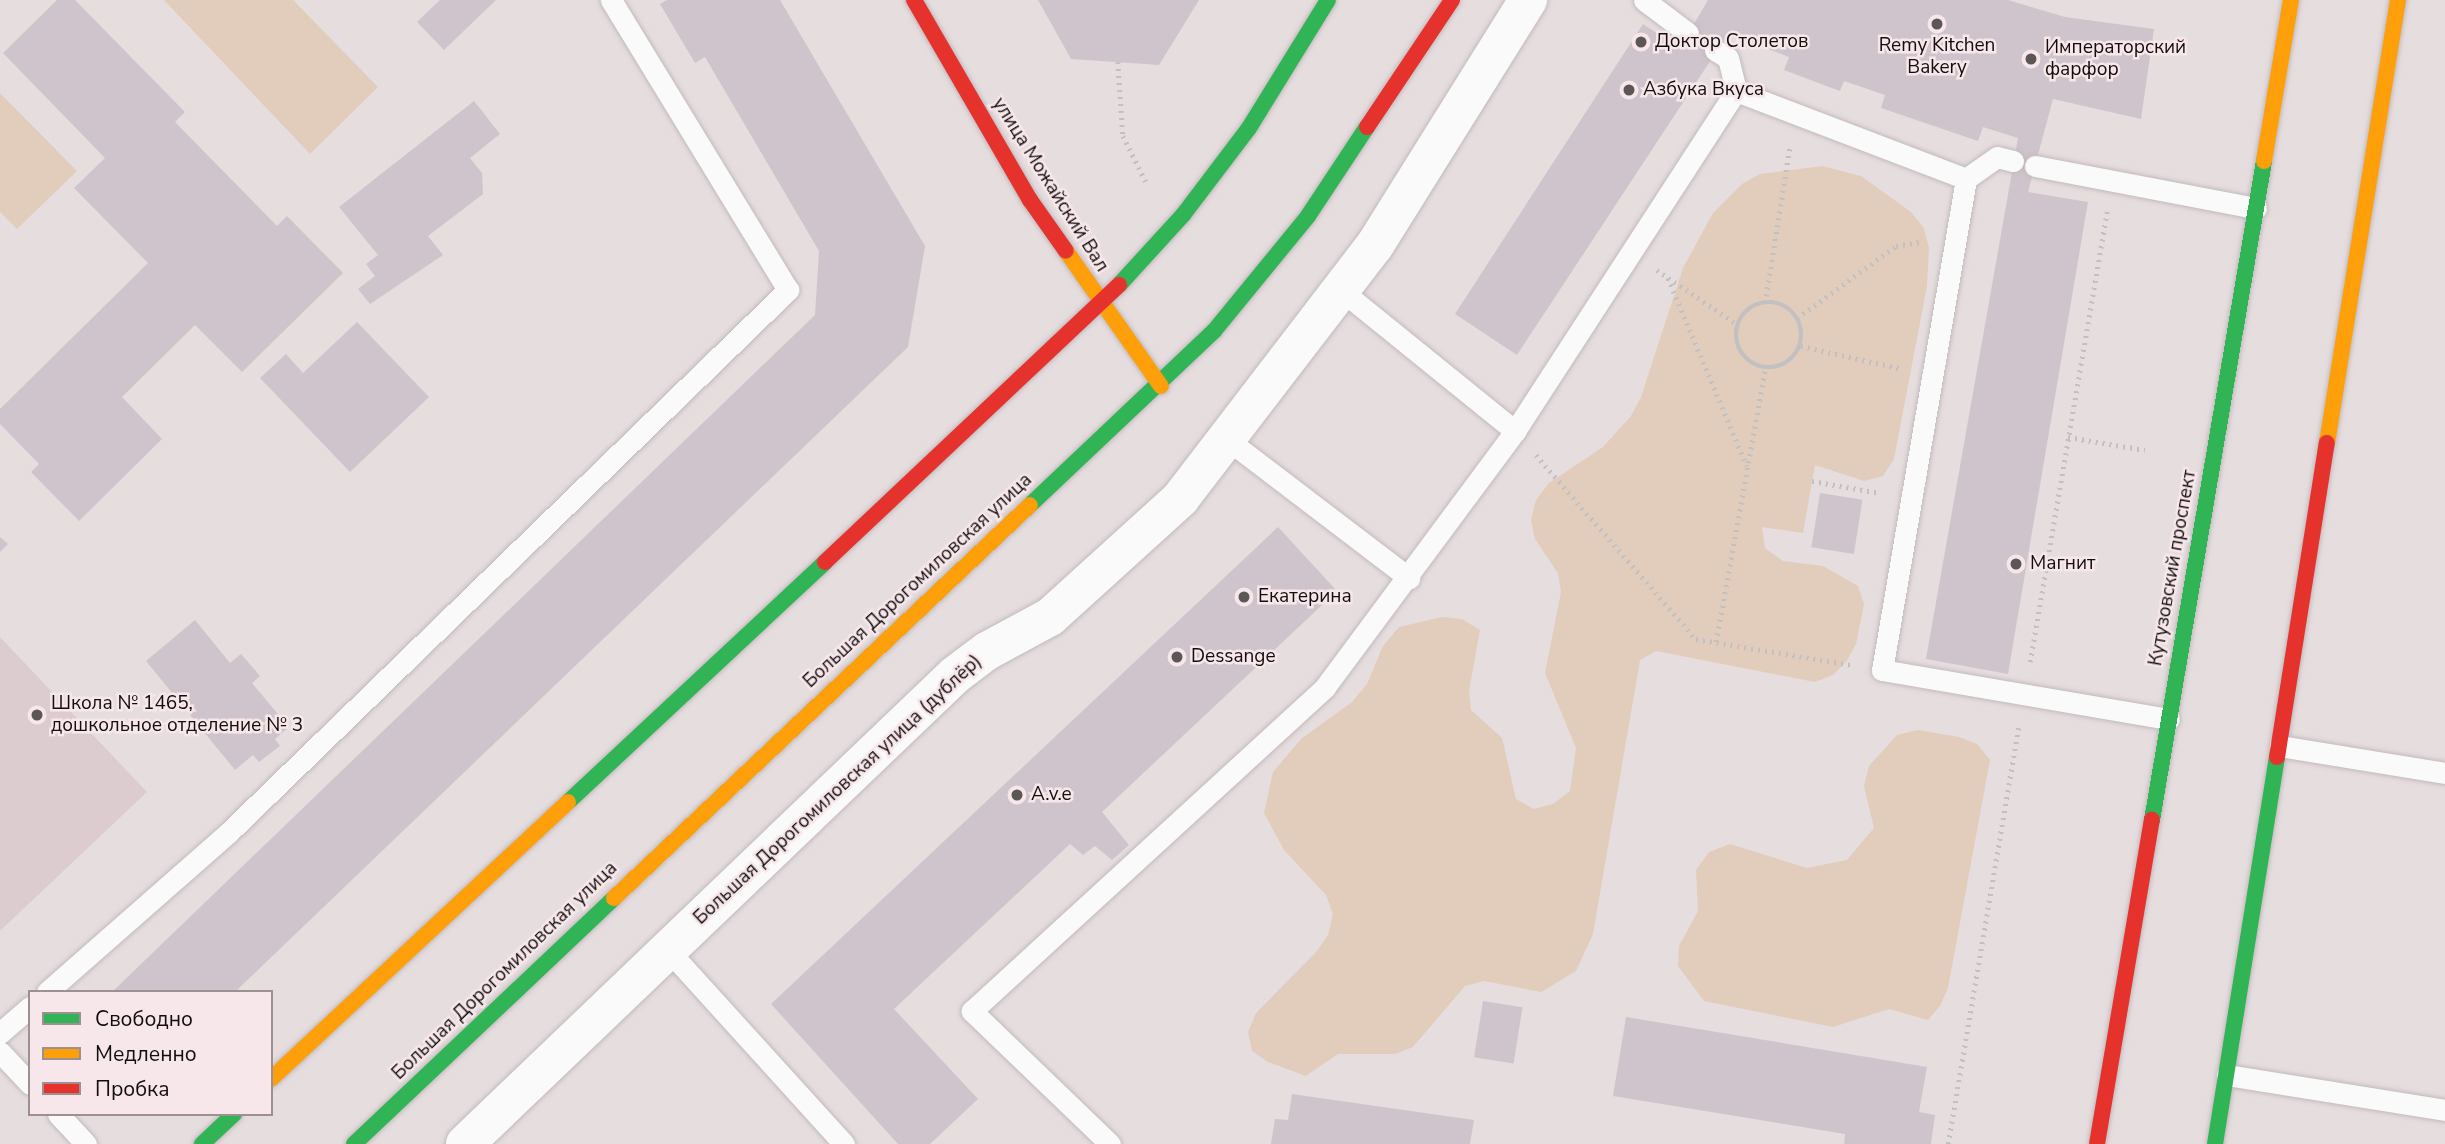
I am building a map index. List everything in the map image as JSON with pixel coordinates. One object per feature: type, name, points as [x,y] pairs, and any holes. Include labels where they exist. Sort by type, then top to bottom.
[{"type":"main road","name":"улица Можайский Вал","points":[[914,0],[1030,200],[1101,305],[1161,386]]},
{"type":"main road","points":[[273,1077],[1101,305],[1183,215],[1249,128],[1328,0]]},
{"type":"main road","name":"Большая Дорогомиловская улица","points":[[354,1144],[779,738],[1161,386],[1258,282],[1308,216],[1452,0]]},
{"type":"main road","name":"Кутузовский проспект","points":[[2097,1144],[2291,0]]},
{"type":"main road","points":[[2215,1144],[2399,0]]},
{"type":"main road","points":[[202,1144],[232,1116]]},
{"type":"street","name":"Большая Дорогомиловская улица (дублёр)","points":[[465,1144],[956,675],[986,651],[1050,617],[1084,589],[1180,499],[1227,440],[1256,396],[1342,291],[1528,0]]},
{"type":"lane","points":[[49,990],[229,832],[788,290],[611,0]]},
{"type":"lane","points":[[1644,0],[1688,33]]},
{"type":"lane","points":[[1110,1144],[972,1011],[1325,687],[1409,578],[1515,430],[1736,91],[1728,58],[1715,50]]},
{"type":"lane","points":[[1736,91],[1966,179]]},
{"type":"lane","points":[[2013,161],[1997,157],[1966,179],[1882,670],[2169,719]]},
{"type":"lane","points":[[2035,166],[2256,208]]},
{"type":"lane","points":[[1342,291],[1515,430]]},
{"type":"lane","points":[[1227,440],[1409,578]]},
{"type":"lane","points":[[2280,746],[2445,772]]},
{"type":"lane","points":[[668,950],[844,1144]]},
{"type":"lane","points":[[0,1033],[28,1009]]},
{"type":"lane","points":[[0,1052],[28,1082]]},
{"type":"lane","points":[[2227,1075],[2445,1110]]},
{"type":"lane","points":[[60,1116],[86,1144]]},
{"type":"path","points":[[1118,62],[1122,136],[1146,182]]},
{"type":"path","points":[[1765,303],[1796,114]]},
{"type":"path","points":[[1797,318],[1896,246],[1956,236]]},
{"type":"path","points":[[1630,252],[1738,325]]},
{"type":"path","points":[[1668,278],[1748,466]]},
{"type":"path","points":[[1765,303],[1786,307],[1797,318],[1801,346],[1786,363],[1765,369],[1741,354],[1738,325],[1745,312],[1765,303]]},
{"type":"path","points":[[1801,346],[1932,376]]},
{"type":"path","points":[[1716,642],[1765,369]]},
{"type":"path","points":[[1515,430],[1696,639],[1882,670]]},
{"type":"path","points":[[2068,437],[2145,450]]},
{"type":"path","points":[[1812,481],[1911,499]]},
{"type":"shaded area","points":[[164,0],[293,0],[378,87],[310,154]]},
{"type":"shaded area","points":[[0,93],[77,171],[17,229],[0,212]]},
{"type":"shaded area","points":[[1822,166],[1861,176],[1911,212],[1923,227],[1929,247],[1927,286],[1894,459],[1883,476],[1864,481],[1815,465],[1803,533],[1762,527],[1765,548],[1783,561],[1823,566],[1858,586],[1864,604],[1856,644],[1846,662],[1833,675],[1815,682],[1656,651],[1640,660],[1593,934],[1576,971],[1541,992],[1484,981],[1465,986],[1413,1047],[1395,1054],[1338,1054],[1306,1076],[1268,1062],[1252,1051],[1248,1032],[1256,1013],[1317,951],[1328,935],[1333,914],[1326,895],[1284,850],[1264,813],[1273,772],[1301,739],[1352,702],[1367,684],[1383,646],[1399,627],[1442,617],[1462,619],[1480,630],[1469,691],[1471,710],[1502,738],[1516,799],[1534,809],[1553,804],[1570,791],[1576,748],[1545,673],[1561,592],[1558,573],[1535,539],[1531,520],[1536,500],[1549,483],[1603,447],[1631,416],[1641,397],[1683,268],[1713,213],[1742,184],[1760,174]]},
{"type":"shaded area","name":"Школа № 1465, дошкольное отделение № 3","points":[[0,637],[147,792],[0,931]]},
{"type":"shaded area","points":[[1918,730],[1959,737],[1977,744],[1990,760],[1948,988],[1940,1006],[1928,1020],[1889,1009],[1833,1027],[1704,1001],[1678,966],[1679,946],[1698,911],[1696,870],[1709,852],[1730,844],[1807,868],[1847,860],[1874,828],[1864,786],[1869,766],[1897,735]]},
{"type":"building","points":[[57,0],[75,0],[185,112],[175,122],[277,226],[287,216],[343,273],[242,372],[195,325],[122,397],[162,439],[79,521],[31,472],[39,464],[0,424],[0,409],[148,263],[74,188],[105,158],[3,53]]},
{"type":"building","points":[[440,0],[496,0],[444,50],[417,22]]},
{"type":"building","points":[[667,0],[780,0],[925,246],[908,347],[237,990],[114,990],[815,315],[819,251],[705,57],[695,63],[660,4]]},
{"type":"building","points":[[1038,0],[1199,0],[1159,65],[1071,59]]},
{"type":"building","points":[[1708,0],[2008,0],[2065,17],[2154,29],[2141,119],[2053,99],[2028,192],[2088,202],[2008,674],[1926,659],[2018,138],[1983,127],[1978,141],[1881,108],[1885,95],[1844,81],[1840,91],[1784,70],[1789,57],[1728,34],[1517,355],[1455,314],[1643,24],[1680,48]]},
{"type":"building","points":[[474,101],[500,134],[470,158],[482,173],[483,194],[428,236],[443,255],[370,304],[358,289],[375,276],[366,264],[378,255],[339,207]]},
{"type":"building","points":[[357,322],[429,397],[350,472],[260,378],[286,354],[303,373]]},
{"type":"building","points":[[1820,493],[1862,500],[1854,554],[1811,547]]},
{"type":"building","points":[[1278,527],[1337,591],[1102,812],[1129,845],[1112,860],[1095,846],[1083,855],[1070,844],[894,1009],[978,1099],[930,1144],[898,1144],[771,1004]]},
{"type":"building","points":[[0,537],[8,544],[0,552]]},
{"type":"building","points":[[195,620],[230,663],[241,654],[260,676],[252,683],[289,727],[275,739],[280,746],[259,762],[253,755],[235,770],[146,661]]},
{"type":"building","points":[[1483,1001],[1523,1007],[1514,1064],[1474,1057]]},
{"type":"building","points":[[1626,1017],[1927,1067],[1919,1112],[1935,1115],[1931,1144],[1844,1144],[1845,1134],[1613,1096]]},
{"type":"building","points":[[1292,1094],[1474,1120],[1470,1144],[1271,1144],[1275,1119],[1288,1120]]},
{"type":"traffic: fast","points":[[1119,285],[1183,215],[1249,128],[1328,0]]},
{"type":"traffic: fast","points":[[1030,505],[1214,331],[1308,216],[1367,127]]},
{"type":"traffic: fast","points":[[2152,820],[2264,161]]},
{"type":"traffic: fast","points":[[568,802],[825,562]]},
{"type":"traffic: fast","points":[[2215,1144],[2277,757]]},
{"type":"traffic: fast","points":[[354,1144],[614,898]]},
{"type":"traffic: fast","points":[[202,1144],[232,1116]]},
{"type":"traffic: slow","points":[[2264,161],[2291,0]]},
{"type":"traffic: slow","points":[[2327,443],[2398,0]]},
{"type":"traffic: slow","points":[[1066,251],[1161,386]]},
{"type":"traffic: slow","points":[[614,898],[1030,505]]},
{"type":"traffic: slow","points":[[273,1077],[568,802]]},
{"type":"traffic: jam","points":[[914,0],[1030,200],[1066,251]]},
{"type":"traffic: jam","points":[[1367,127],[1452,0]]},
{"type":"traffic: jam","points":[[825,562],[1119,285]]},
{"type":"traffic: jam","points":[[2277,757],[2327,443]]},
{"type":"traffic: jam","points":[[2097,1144],[2152,820]]},
{"type":"place","name":"Remy Kitchen Bakery","points":[[1937,24]]},
{"type":"place","name":"Доктор Столетов","points":[[1641,42]]},
{"type":"place","name":"Императорский фарфор","points":[[2031,59]]},
{"type":"place","name":"Азбука Вкуса","points":[[1629,90]]},
{"type":"place","name":"Магнит","points":[[2016,564]]},
{"type":"place","name":"Екатерина","points":[[1244,597]]},
{"type":"place","name":"Dessange","points":[[1177,657]]},
{"type":"place","name":"Школа № 1465, дошкольное отделение № 3","points":[[37,715]]},
{"type":"place","name":"A.v.e","points":[[1017,795]]}]
